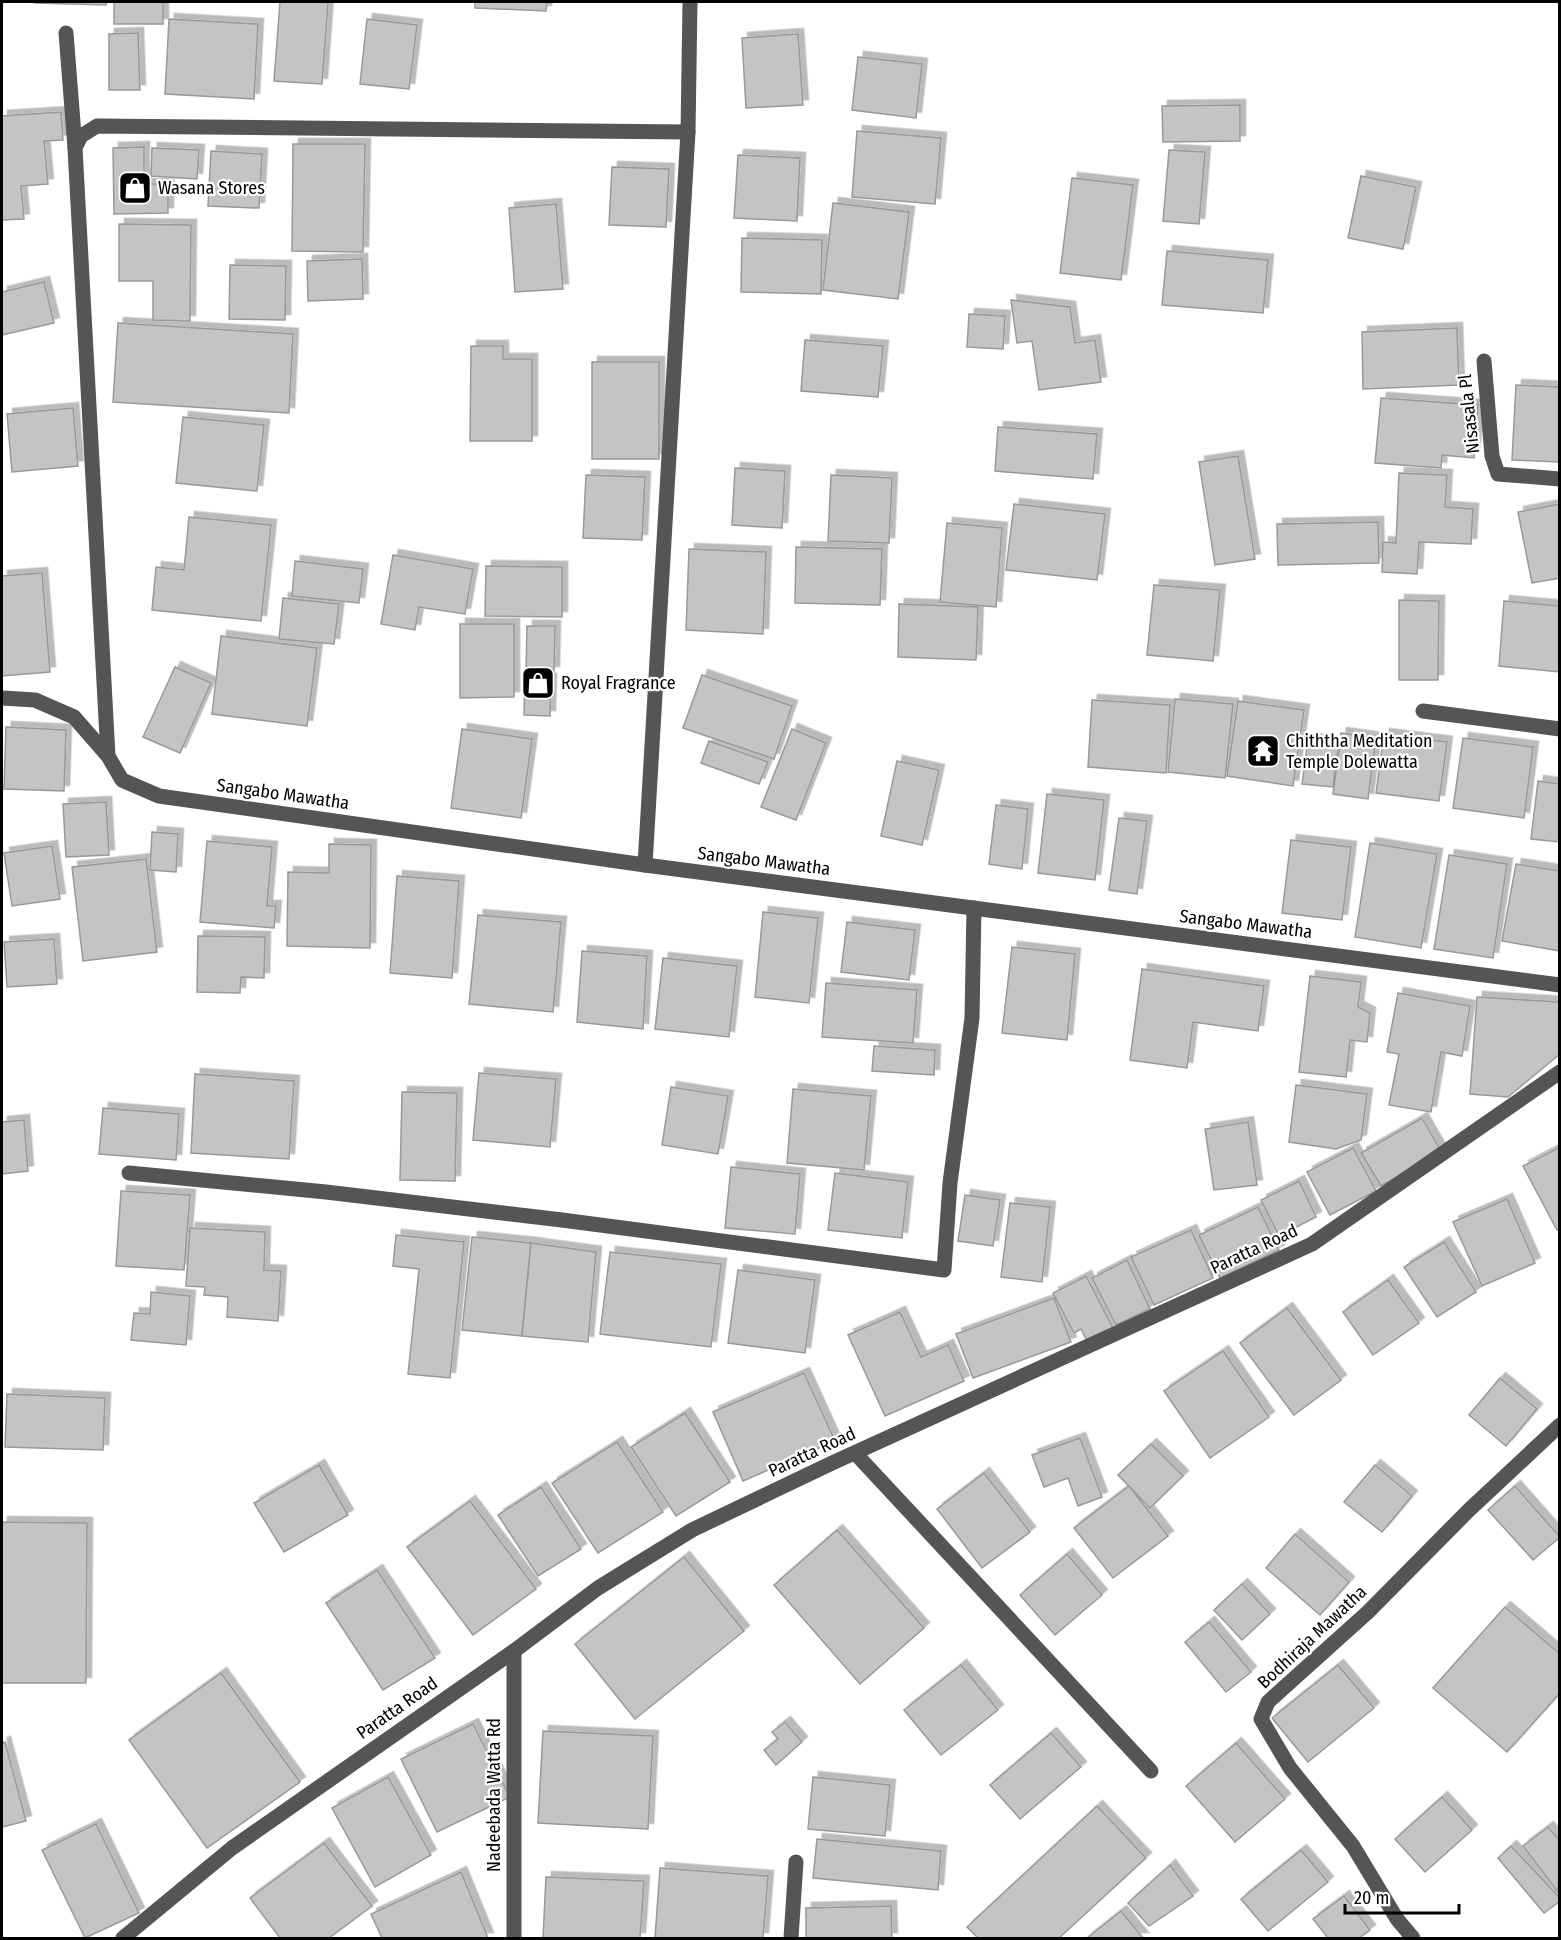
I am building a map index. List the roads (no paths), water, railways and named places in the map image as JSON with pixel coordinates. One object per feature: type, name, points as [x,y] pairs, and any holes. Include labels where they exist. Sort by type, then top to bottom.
[{"type":"street","points":[[645,865],[688,132],[690,2]]},
{"type":"street","points":[[66,33],[75,148],[108,756]]},
{"type":"street","points":[[75,148],[81,136],[97,126],[688,132]]},
{"type":"street","name":"Nisasala Pl","points":[[1484,361],[1492,456],[1498,474],[1560,479]]},
{"type":"street","name":"Sangabo Mawatha","points":[[2,698],[35,700],[74,717],[108,756],[122,780],[159,796],[645,865],[1560,985]]},
{"type":"street","points":[[1423,711],[1560,729]]},
{"type":"street","points":[[129,1173],[326,1192],[550,1218],[944,1270],[950,1183],[972,1018],[974,908]]},
{"type":"street","name":"Paratta Road","points":[[123,1938],[232,1848],[514,1651],[598,1588],[692,1530],[1312,1244],[1560,1072]]},
{"type":"street","name":"Bodhiraja Mawatha","points":[[1413,1938],[1397,1919],[1353,1846],[1290,1768],[1261,1719],[1268,1702],[1368,1612],[1469,1510],[1560,1425]]},
{"type":"street","points":[[855,1454],[1151,1771]]},
{"type":"street","name":"Nadeebada Watta Rd","points":[[514,1651],[514,1938]]},
{"type":"street","points":[[791,1938],[796,1862]]},
{"type":"place","name":"Wasana Stores","points":[[135,188]]},
{"type":"place","name":"Royal Fragrance","points":[[538,683]]},
{"type":"place","name":"Chiththa Meditation Temple Dolewatta","points":[[1263,751]]}]
